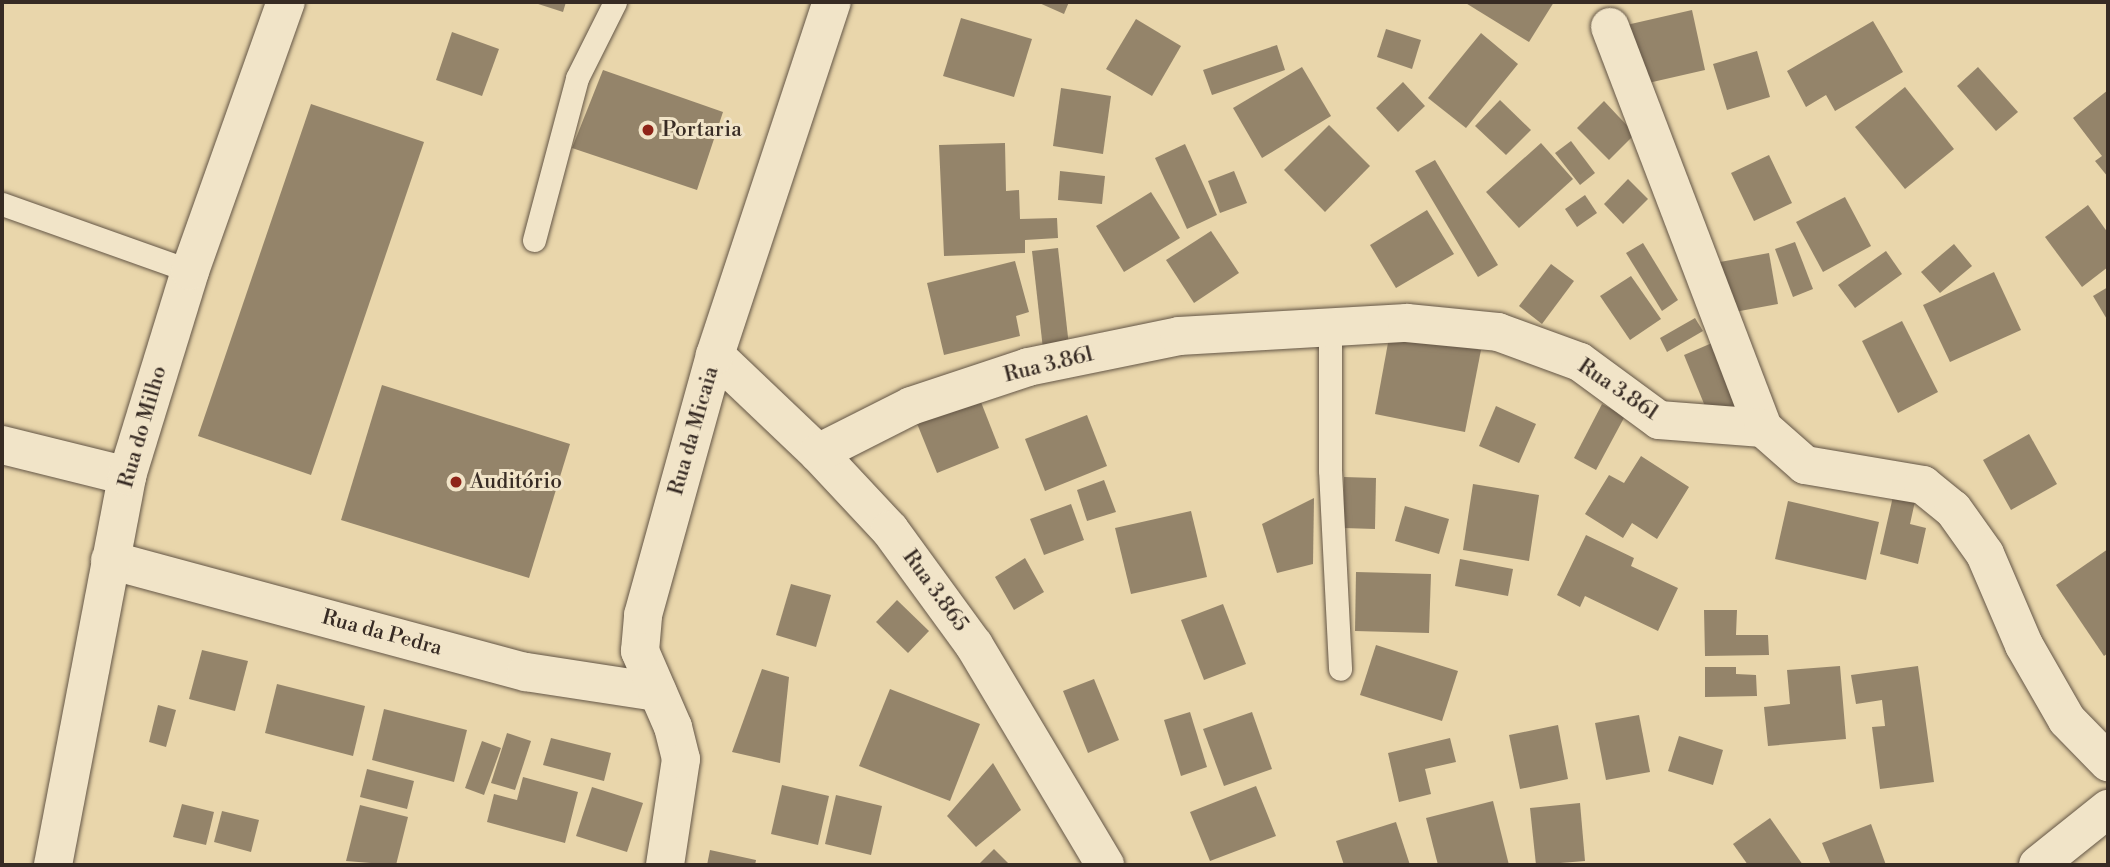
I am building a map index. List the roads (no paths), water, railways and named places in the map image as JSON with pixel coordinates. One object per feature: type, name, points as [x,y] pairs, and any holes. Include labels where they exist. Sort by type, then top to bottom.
[{"type":"street","name":"Rua do Milho","points":[[53,865],[127,476],[190,271],[286,2]]},
{"type":"street","name":"Rua da Micaia","points":[[665,865],[681,759],[673,727],[640,651],[643,615],[715,355],[832,2]]},
{"type":"street","points":[[1610,27],[1763,428],[1805,464],[1923,485],[1953,509],[1985,554],[2024,645],[2067,720],[2108,762]]},
{"type":"street","name":"Rua 3.861","points":[[818,453],[911,406],[1028,367],[1179,336],[1330,324],[1407,323],[1498,332],[1580,362],[1659,420],[1763,428]]},
{"type":"street","name":"Rua 3.865","points":[[715,355],[818,453],[890,530],[974,645],[1105,865]]},
{"type":"street","points":[[2,444],[127,476]]},
{"type":"street","name":"Rua da Pedra","points":[[110,560],[526,672],[657,692]]},
{"type":"street","points":[[2038,865],[2108,809]]},
{"type":"lane","points":[[534,240],[577,78],[615,2]]},
{"type":"lane","points":[[2,204],[190,271]]},
{"type":"lane","points":[[1330,324],[1330,470],[1340,669]]},
{"type":"place","name":"Portaria","points":[[648,130]]},
{"type":"place","name":"Auditório","points":[[456,482]]}]
